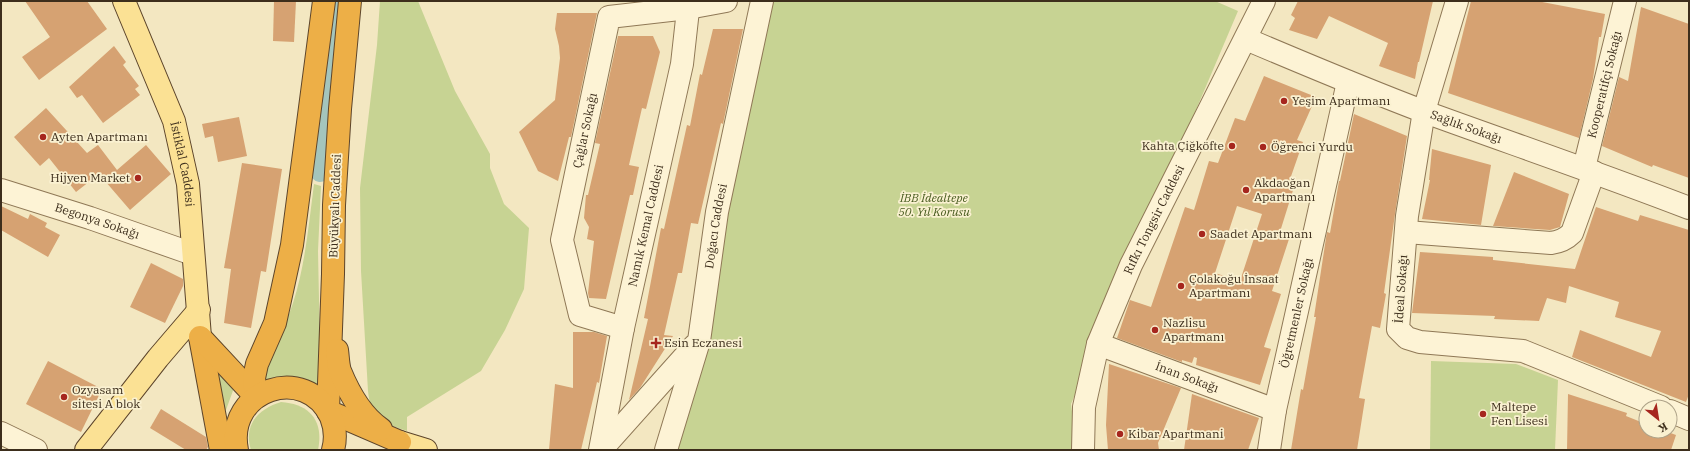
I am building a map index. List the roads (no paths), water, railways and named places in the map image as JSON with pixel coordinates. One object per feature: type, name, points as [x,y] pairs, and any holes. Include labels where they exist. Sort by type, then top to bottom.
[{"type":"highway","points":[[256,397],[254,378],[257,364],[275,323],[292,245],[324,1]]},
{"type":"highway","name":"Büyükyalı Caddesi","points":[[328,411],[334,205],[338,133],[350,1]]},
{"type":"highway","points":[[331,303],[340,370],[359,406],[373,423],[400,442]]},
{"type":"highway","points":[[200,337],[256,397]]},
{"type":"highway","name":"İstiklal Caddesi","points":[[200,337],[220,450]]},
{"type":"highway","name":"Büyükyalı Caddesi","points":[[237,450],[235,440],[236,428],[240,416],[247,406],[256,397],[268,391],[281,388],[295,388],[308,392],[319,400],[328,411],[333,422],[335,435],[334,450]]},
{"type":"highway","name":"Büyükyalı Caddesi","points":[[328,411],[400,442]]},
{"type":"highway","points":[[374,450],[400,442]]},
{"type":"main road","name":"İstiklal Caddesi","points":[[124,1],[174,121],[188,184],[200,337]]},
{"type":"main road","points":[[86,450],[158,358],[199,310]]},
{"type":"main road","points":[[400,442],[426,450]]},
{"type":"street","name":"Çağlar Sokağı","points":[[623,328],[580,315],[562,240],[609,18],[688,4],[726,1]]},
{"type":"street","name":"Doğacı Caddesi","points":[[666,450],[699,341],[717,212],[762,1]]},
{"type":"street","name":"Rıfkı Tongsir Caddesi","points":[[1084,450],[1084,407],[1098,344],[1131,265],[1264,1]]},
{"type":"street","name":"İdeal Sokağı","points":[[1457,1],[1424,111],[1406,232],[1398,329],[1406,338],[1420,342],[1524,351],[1641,399]]},
{"type":"street","name":"Kooperatifçi Sokağı","points":[[1406,232],[1551,243],[1565,239],[1572,233],[1589,170],[1625,1]]},
{"type":"street","name":"Namık Kemal Caddesi","points":[[601,450],[623,328],[682,64],[688,4]]},
{"type":"street","name":"Sağlık Sokağı","points":[[1246,39],[1348,82],[1424,111],[1589,170],[1689,208]]},
{"type":"street","name":"Öğretmenler Sokağı","points":[[1269,450],[1275,410],[1348,82]]},
{"type":"street","name":"Begonya Sokağı","points":[[1,190],[90,218],[193,254]]},
{"type":"street","points":[[601,450],[699,341]]},
{"type":"street","name":"İnan Sokağı","points":[[1098,344],[1275,410]]},
{"type":"street","points":[[1678,414],[1689,419]]},
{"type":"street","points":[[1,433],[36,450]]},
{"type":"waterway","points":[[320,173],[338,1]]},
{"type":"place","name":"Yeşim Apartmanı","points":[[1284,101]]},
{"type":"place","name":"Ayten Apartmanı","points":[[43,137]]},
{"type":"place","name":"Kahta Çiğköfte","points":[[1232,146]]},
{"type":"place","name":"Öğrenci Yurdu","points":[[1263,147]]},
{"type":"place","name":"Hijyen Market","points":[[138,178]]},
{"type":"place","name":"Akdaoğan Apartmanı","points":[[1246,190]]},
{"type":"place","name":"Saadet Apartmanı","points":[[1202,234]]},
{"type":"place","name":"Çolakoğu İnsaat Apartmanı","points":[[1181,286]]},
{"type":"place","name":"Nazlisu Apartmanı","points":[[1155,330]]},
{"type":"place","name":"Esin Eczanesi","points":[[656,343]]},
{"type":"place","name":"Ozyasam sitesi A blok","points":[[64,397]]},
{"type":"place","name":"Maltepe Fen Lisesi","points":[[1483,414]]},
{"type":"place","name":"Kibar Apartmani","points":[[1120,434]]},
{"type":"park label","name":"İBB İdealtepe 50. Yıl Korusu","points":[[934,205]]}]
